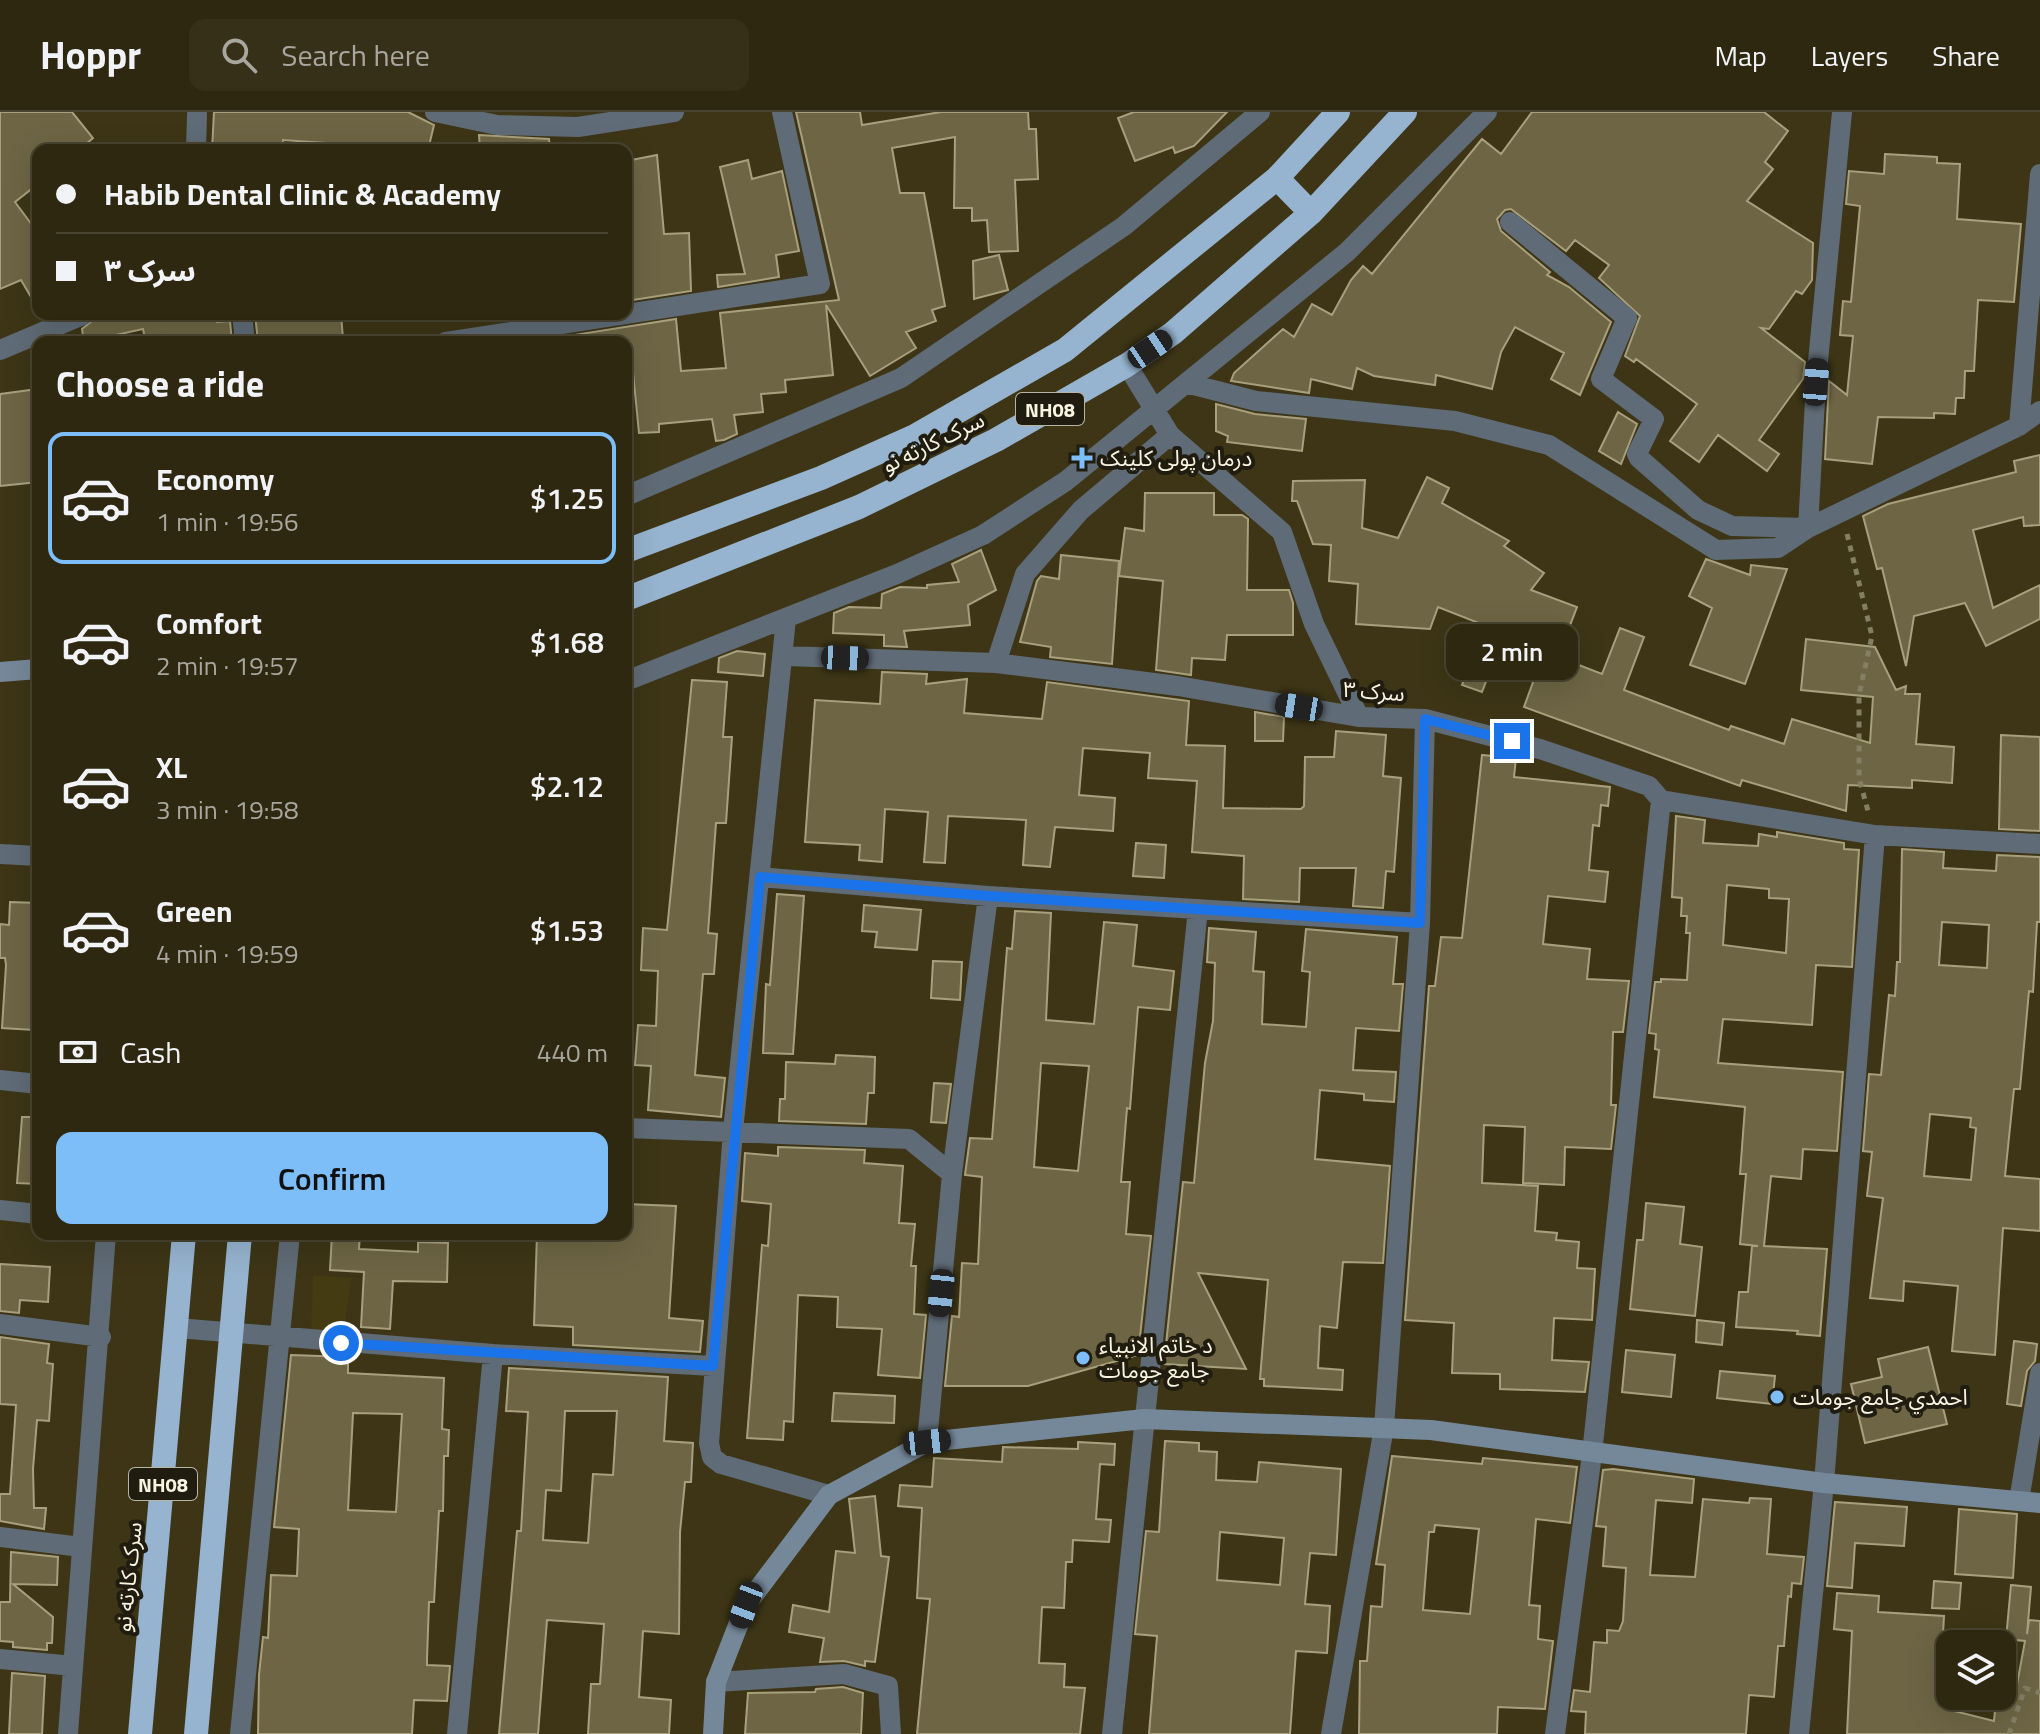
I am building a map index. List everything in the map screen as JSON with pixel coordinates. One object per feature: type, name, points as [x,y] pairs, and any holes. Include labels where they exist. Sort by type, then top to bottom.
[{"type":"highway","name":"سرک کارته نو","points":[[632,597],[859,507],[996,440],[1127,365],[1173,333],[1311,213],[1405,112]]},
{"type":"highway","name":"سرک کارته نو","points":[[632,549],[821,478],[915,436],[1065,350],[1277,178],[1335,113]]},
{"type":"highway","points":[[1277,178],[1311,213]]},
{"type":"highway","name":"سرک کارته نو","points":[[140,1734],[184,1240]]},
{"type":"highway","name":"NH08","points":[[196,1734],[240,1240]]},
{"type":"street","points":[[435,112],[578,127],[674,112]]},
{"type":"street","points":[[632,313],[820,284],[822,279],[782,112]]},
{"type":"street","points":[[632,493],[901,378],[1124,226],[1260,112]]},
{"type":"street","points":[[632,679],[786,619],[983,535],[1066,481],[1347,252],[1487,112]]},
{"type":"street","points":[[1808,528],[1816,382],[1842,112]]},
{"type":"street","points":[[196,144],[197,114]]},
{"type":"street","points":[[2019,426],[2040,174]]},
{"type":"street","points":[[1510,222],[1627,318],[1601,379],[1654,419],[1637,454],[1639,458],[1698,510],[1732,526],[1808,528]]},
{"type":"street","points":[[33,336],[71,320]]},
{"type":"street","points":[[485,336],[588,320]]},
{"type":"street","points":[[0,350],[32,336]]},
{"type":"street","points":[[1127,365],[1170,435],[1282,532],[1314,624],[1359,717]]},
{"type":"street","points":[[1186,383],[1256,401],[1455,421],[1549,445],[1716,550],[1778,548],[1808,528],[1843,514],[2019,426],[2040,411]]},
{"type":"street","points":[[996,663],[1025,574],[1081,510],[1170,435]]},
{"type":"street","points":[[786,619],[785,656],[733,1131],[709,1443],[712,1457],[721,1464],[829,1495]]},
{"type":"street","name":"سرک ۳","points":[[785,656],[996,663],[1178,686],[1359,717],[1425,719],[1554,753],[1649,786],[1661,800],[1875,835],[2040,844]]},
{"type":"street","points":[[0,672],[32,669]]},
{"type":"street","points":[[1331,1734],[1384,1427],[1420,923],[1425,719]]},
{"type":"street","points":[[1555,1734],[1592,1454],[1661,800]]},
{"type":"street","points":[[1799,1734],[1824,1483],[1875,835]]},
{"type":"street","points":[[0,854],[32,856]]},
{"type":"street","points":[[760,877],[988,896],[1420,923]]},
{"type":"street","points":[[927,1442],[952,1174],[988,896]]},
{"type":"street","points":[[1112,1734],[1198,909]]},
{"type":"street","points":[[0,1080],[32,1083]]},
{"type":"street","points":[[632,1128],[909,1139],[952,1174]]},
{"type":"street","points":[[0,1210],[32,1213]]},
{"type":"street","points":[[68,1734],[81,1547],[101,1337],[106,1240]]},
{"type":"street","points":[[240,1734],[289,1240]]},
{"type":"street","points":[[0,1324],[101,1337]]},
{"type":"street","points":[[177,1328],[493,1354],[713,1366]]},
{"type":"street","points":[[457,1734],[493,1354]]},
{"type":"street","points":[[2019,1501],[2040,1373]]},
{"type":"street","points":[[713,1734],[716,1682],[746,1605],[829,1495],[927,1442],[1144,1419],[1384,1427],[1431,1430],[1824,1483],[2040,1503]]},
{"type":"street","points":[[0,1537],[81,1547]]},
{"type":"street","points":[[0,1659],[73,1666]]},
{"type":"street","points":[[716,1682],[844,1674],[888,1686],[891,1734]]},
{"type":"path","points":[[1843,514],[1872,636],[1859,695],[1859,778],[1875,835]]},
{"type":"path","points":[[2009,1734],[2025,1688],[2040,1693]]},
{"type":"shaded area","points":[[313,1275],[352,1278],[343,1334],[311,1333]]},
{"type":"building","points":[[0,112],[72,112],[93,138],[86,144],[32,144],[32,189],[15,202],[32,225],[32,299],[21,280],[0,289]]},
{"type":"building","points":[[214,112],[408,112],[434,125],[429,144],[326,144],[283,140],[283,144],[212,144]]},
{"type":"building","points":[[796,112],[860,112],[862,125],[941,112],[1028,112],[1029,129],[1036,129],[1038,179],[1015,180],[1018,251],[989,252],[987,220],[972,221],[972,208],[954,208],[955,137],[892,148],[900,193],[924,193],[945,306],[932,310],[936,321],[906,332],[916,348],[870,376],[826,305],[833,375],[785,380],[786,392],[761,394],[763,412],[734,415],[737,434],[724,440],[716,441],[712,419],[659,424],[659,432],[639,433],[632,336],[574,335],[676,319],[681,371],[726,368],[720,313],[839,300]]},
{"type":"building","points":[[1134,112],[1227,112],[1194,146],[1175,153],[1173,147],[1135,161],[1118,118]]},
{"type":"building","points":[[1532,112],[1764,112],[1788,131],[1765,162],[1773,169],[1747,201],[1813,243],[1812,280],[1802,294],[1796,291],[1769,329],[1761,328],[1805,362],[1803,379],[1759,440],[1779,454],[1767,471],[1718,435],[1699,462],[1670,441],[1697,404],[1636,359],[1634,362],[1625,356],[1640,316],[1599,278],[1609,265],[1575,240],[1566,251],[1511,209],[1505,210],[1497,219],[1501,231],[1550,272],[1547,275],[1569,287],[1611,322],[1580,395],[1551,379],[1564,353],[1515,327],[1501,352],[1492,389],[1436,375],[1435,385],[1374,376],[1357,368],[1352,389],[1311,379],[1309,393],[1231,381],[1234,373],[1283,329],[1294,337],[1312,304],[1332,315],[1351,280],[1363,266],[1372,274],[1482,139],[1501,154]]},
{"type":"building","points":[[479,135],[549,139],[549,144],[480,144]]},
{"type":"building","points":[[1885,154],[1937,157],[1937,163],[1960,164],[1957,219],[2021,224],[2014,302],[1978,300],[1974,371],[1965,371],[1964,398],[1956,398],[1955,414],[1934,413],[1934,418],[1878,417],[1872,464],[1825,459],[1829,381],[1847,395],[1853,336],[1840,335],[1843,301],[1851,302],[1860,206],[1846,204],[1849,171],[1884,174]]},
{"type":"building","points":[[657,155],[664,234],[689,233],[691,291],[632,300],[632,160]]},
{"type":"building","points":[[748,160],[752,179],[782,171],[799,251],[776,255],[779,277],[718,287],[717,275],[745,274],[720,167]]},
{"type":"building","points":[[999,255],[1008,290],[974,299],[973,261]]},
{"type":"building","points":[[93,320],[217,320],[230,321],[231,336],[144,336],[143,329],[111,336],[83,336],[82,329]]},
{"type":"building","points":[[256,320],[341,320],[343,336],[257,336]]},
{"type":"building","points":[[32,390],[32,483],[0,486],[0,394]]},
{"type":"building","points":[[1216,404],[1255,414],[1306,419],[1302,451],[1227,442],[1228,436],[1216,431]]},
{"type":"building","points":[[1618,412],[1637,424],[1621,464],[1599,451]]},
{"type":"building","points":[[2040,455],[2040,525],[2024,526],[2023,517],[1973,530],[1993,608],[2040,585],[2040,619],[1986,646],[1965,603],[1914,616],[1906,666],[1882,568],[1877,569],[1863,516],[1888,504],[2016,472],[2014,461]]},
{"type":"building","points":[[1427,477],[1449,488],[1442,503],[1509,541],[1504,546],[1544,573],[1531,590],[1577,607],[1558,657],[1602,674],[1620,628],[1644,637],[1624,690],[1729,730],[1731,726],[1784,744],[1792,719],[1870,743],[1873,697],[1801,690],[1806,639],[1875,647],[1896,690],[1906,686],[1905,694],[1920,694],[1916,744],[1954,747],[1952,783],[1912,780],[1912,788],[1848,785],[1846,811],[1742,780],[1740,786],[1524,707],[1544,652],[1503,637],[1482,692],[1462,685],[1484,625],[1438,607],[1430,629],[1356,624],[1358,584],[1329,581],[1331,545],[1313,544],[1297,501],[1292,501],[1293,481],[1365,480],[1362,528],[1398,538]]},
{"type":"building","points":[[1145,493],[1214,493],[1214,515],[1242,515],[1248,519],[1247,590],[1289,590],[1293,603],[1293,635],[1227,635],[1225,660],[1192,658],[1191,675],[1156,670],[1163,581],[1119,576],[1125,528],[1144,531]]},
{"type":"building","points":[[981,550],[996,590],[968,605],[970,625],[904,631],[907,647],[884,646],[884,635],[833,633],[834,613],[849,607],[881,608],[882,594],[900,587],[927,588],[927,585],[959,582],[952,564]]},
{"type":"building","points":[[1061,555],[1119,561],[1112,664],[1050,657],[1051,647],[1020,642],[1037,581],[1041,576],[1059,579]]},
{"type":"building","points":[[1706,559],[1750,575],[1751,565],[1787,569],[1745,684],[1690,665],[1712,608],[1689,596]]},
{"type":"building","points":[[737,651],[765,654],[763,676],[718,672],[719,658]]},
{"type":"building","points":[[882,672],[927,674],[926,684],[967,679],[964,713],[1042,719],[1047,682],[1189,701],[1186,745],[1225,746],[1223,808],[1301,809],[1304,806],[1305,757],[1334,757],[1336,731],[1386,735],[1383,776],[1401,778],[1394,872],[1386,871],[1383,908],[1353,906],[1356,868],[1300,868],[1299,902],[1243,899],[1244,856],[1192,852],[1197,781],[1148,778],[1150,753],[1083,748],[1079,795],[1115,798],[1113,831],[1055,827],[1050,867],[1023,865],[1026,820],[948,816],[945,863],[924,862],[928,812],[885,809],[882,862],[859,860],[860,845],[805,842],[815,700],[880,704]]},
{"type":"building","points":[[692,680],[727,682],[723,737],[732,737],[726,823],[716,823],[708,933],[717,934],[714,974],[703,974],[695,1075],[725,1078],[721,1117],[648,1110],[651,1066],[635,1065],[638,1025],[656,1026],[658,971],[641,970],[643,928],[667,930]]},
{"type":"building","points":[[1255,712],[1284,717],[1283,741],[1255,741]]},
{"type":"building","points":[[2001,735],[2040,737],[2040,831],[1999,829]]},
{"type":"building","points":[[1482,755],[1516,758],[1514,777],[1610,787],[1608,806],[1601,805],[1599,826],[1593,825],[1589,870],[1608,872],[1605,902],[1548,896],[1543,944],[1590,949],[1587,979],[1629,981],[1623,1032],[1613,1032],[1611,1105],[1616,1105],[1611,1149],[1565,1147],[1564,1185],[1523,1183],[1525,1127],[1484,1125],[1482,1183],[1538,1186],[1535,1231],[1557,1233],[1556,1240],[1579,1242],[1577,1268],[1595,1269],[1592,1320],[1554,1318],[1552,1360],[1589,1362],[1585,1392],[1500,1389],[1500,1374],[1452,1373],[1454,1323],[1405,1320],[1429,986],[1435,986],[1441,937],[1462,938]]},
{"type":"building","points":[[1676,816],[1705,820],[1703,843],[1758,846],[1759,834],[1777,837],[1777,832],[1844,843],[1844,849],[1859,850],[1852,967],[1816,965],[1812,1025],[1723,1019],[1718,1063],[1843,1072],[1837,1151],[1803,1149],[1801,1179],[1771,1176],[1764,1246],[1827,1249],[1820,1336],[1797,1334],[1798,1331],[1736,1327],[1739,1292],[1748,1292],[1752,1246],[1758,1246],[1740,1244],[1746,1174],[1740,1174],[1745,1107],[1654,1097],[1659,1050],[1655,1049],[1656,1034],[1649,1033],[1655,982],[1661,982],[1661,979],[1687,980],[1690,933],[1686,933],[1687,916],[1681,916],[1682,898],[1672,897]],"holes":[[[1727,885],[1769,889],[1769,898],[1789,899],[1786,953],[1723,945]]]},
{"type":"building","points":[[1136,843],[1166,845],[1164,878],[1133,876]]},
{"type":"building","points":[[1902,849],[1944,852],[1943,868],[1996,871],[1997,855],[2040,857],[2040,922],[2037,922],[2033,992],[2029,991],[2020,1089],[2014,1089],[2005,1176],[2040,1179],[2040,1231],[2003,1228],[1995,1355],[1952,1351],[1958,1286],[1904,1281],[1903,1301],[1870,1298],[1883,1198],[1867,1196],[1872,1152],[1863,1151],[1869,1074],[1881,1075],[1889,995],[1895,996],[1897,962],[1900,962]],"holes":[[[1942,922],[1989,925],[1987,968],[1939,965]],[[1930,1114],[1971,1118],[1970,1127],[1976,1128],[1971,1180],[1924,1176]]]},
{"type":"building","points":[[777,894],[804,896],[793,1054],[763,1053],[766,984],[770,985]]},
{"type":"building","points":[[10,902],[32,903],[32,1030],[2,1028],[6,965],[5,958],[0,958],[0,924],[9,925]]},
{"type":"building","points":[[864,905],[921,910],[917,950],[875,947],[877,932],[862,931]]},
{"type":"building","points":[[1015,911],[1051,913],[1046,1020],[1094,1024],[1104,922],[1137,925],[1133,966],[1174,971],[1170,1010],[1138,1007],[1130,1109],[1127,1108],[1121,1182],[1130,1182],[1126,1234],[1151,1236],[1138,1355],[1028,1386],[945,1386],[952,1316],[959,1317],[962,1263],[978,1264],[982,1177],[965,1175],[970,1138],[992,1139],[1007,948],[1012,949]],"holes":[[[1041,1063],[1089,1066],[1078,1171],[1034,1167]]]},
{"type":"building","points":[[1209,928],[1256,932],[1253,971],[1264,972],[1262,1024],[1306,1027],[1310,972],[1302,971],[1306,929],[1397,937],[1393,984],[1403,984],[1399,1031],[1356,1028],[1353,1070],[1396,1072],[1394,1102],[1364,1100],[1364,1094],[1320,1090],[1315,1159],[1390,1166],[1383,1263],[1343,1262],[1337,1328],[1320,1326],[1318,1368],[1343,1370],[1342,1390],[1264,1386],[1264,1379],[1260,1379],[1268,1280],[1198,1273],[1246,1369],[1164,1364],[1183,1182],[1194,1183],[1205,1063],[1213,1021],[1215,963],[1207,962]]},
{"type":"building","points":[[933,961],[962,962],[960,1000],[931,998]]},
{"type":"building","points":[[836,1055],[875,1057],[874,1093],[868,1093],[866,1124],[779,1121],[780,1099],[785,1099],[786,1062],[835,1064]]},
{"type":"building","points":[[934,1083],[951,1084],[946,1123],[931,1122]]},
{"type":"building","points":[[22,1117],[32,1117],[32,1184],[17,1183]]},
{"type":"building","points":[[778,1147],[865,1150],[864,1163],[903,1166],[899,1223],[915,1224],[911,1266],[916,1266],[914,1314],[926,1315],[920,1378],[878,1375],[882,1329],[837,1327],[838,1297],[798,1295],[793,1422],[784,1421],[783,1440],[747,1438],[762,1245],[768,1246],[771,1204],[742,1201],[745,1153],[778,1156]]},
{"type":"building","points":[[1646,1203],[1684,1207],[1680,1244],[1702,1247],[1695,1316],[1630,1309],[1637,1240],[1643,1240]]},
{"type":"building","points":[[632,1204],[676,1206],[669,1318],[703,1321],[700,1352],[573,1345],[573,1327],[534,1325],[537,1240],[632,1240]]},
{"type":"building","points":[[332,1240],[360,1240],[359,1249],[418,1252],[418,1242],[448,1243],[447,1282],[393,1281],[390,1329],[361,1327],[364,1272],[330,1270]]},
{"type":"building","points":[[0,1264],[50,1267],[48,1302],[20,1300],[19,1313],[0,1311]]},
{"type":"building","points":[[1697,1320],[1724,1323],[1722,1345],[1696,1342]]},
{"type":"building","points":[[0,1337],[49,1344],[47,1363],[53,1364],[49,1421],[37,1420],[33,1469],[34,1508],[46,1508],[44,1529],[0,1521],[0,1494],[10,1494],[16,1405],[0,1404]]},
{"type":"building","points":[[2014,1341],[2037,1344],[2035,1361],[2027,1371],[2021,1406],[2007,1404]]},
{"type":"building","points":[[1928,1347],[1947,1424],[1865,1443],[1851,1384],[1882,1377],[1878,1359]]},
{"type":"building","points":[[1626,1350],[1675,1355],[1671,1397],[1622,1392]]},
{"type":"building","points":[[291,1355],[348,1357],[348,1373],[444,1378],[442,1429],[449,1430],[448,1456],[444,1456],[443,1511],[439,1511],[434,1602],[429,1602],[427,1665],[450,1666],[447,1701],[414,1700],[412,1734],[258,1734],[259,1675],[263,1637],[268,1638],[271,1575],[297,1576],[299,1529],[274,1527]],"holes":[[[353,1413],[402,1414],[396,1512],[348,1510]]]},
{"type":"building","points":[[509,1368],[668,1377],[664,1441],[693,1443],[691,1482],[685,1482],[680,1532],[679,1634],[643,1631],[639,1697],[671,1700],[669,1734],[588,1734],[591,1684],[600,1684],[604,1624],[547,1620],[538,1734],[499,1734],[517,1531],[521,1531],[528,1412],[506,1411]],"holes":[[[565,1411],[617,1411],[613,1475],[593,1474],[588,1543],[543,1540],[546,1490],[561,1491]]]},
{"type":"building","points":[[1720,1371],[1775,1376],[1772,1404],[1717,1398]]},
{"type":"building","points":[[834,1393],[895,1396],[894,1423],[832,1421]]},
{"type":"building","points":[[1165,1441],[1199,1443],[1199,1451],[1217,1452],[1216,1480],[1257,1482],[1259,1462],[1341,1469],[1336,1555],[1310,1553],[1305,1604],[1330,1606],[1327,1653],[1296,1651],[1290,1734],[1149,1734],[1157,1636],[1135,1634],[1146,1531],[1159,1532]],"holes":[[[1220,1532],[1284,1538],[1280,1585],[1217,1580]]]},
{"type":"building","points":[[1078,1442],[1115,1444],[1114,1465],[1100,1464],[1096,1519],[1111,1520],[1109,1542],[1073,1540],[1072,1562],[1066,1562],[1064,1608],[1042,1607],[1039,1663],[1065,1664],[1064,1687],[1085,1688],[1080,1734],[917,1734],[930,1599],[917,1598],[922,1508],[898,1506],[900,1485],[932,1487],[934,1458],[1002,1462],[1003,1447],[1078,1449]]},
{"type":"building","points":[[1392,1456],[1482,1464],[1483,1458],[1577,1467],[1570,1523],[1536,1519],[1529,1605],[1540,1606],[1538,1639],[1553,1641],[1545,1709],[1498,1707],[1497,1734],[1359,1734],[1360,1661],[1367,1661],[1371,1606],[1382,1607],[1385,1565],[1376,1564]],"holes":[[[1435,1525],[1479,1529],[1470,1614],[1423,1610],[1429,1532],[1434,1532]]]},
{"type":"building","points":[[1603,1470],[1694,1479],[1692,1503],[1656,1500],[1650,1575],[1695,1577],[1703,1499],[1749,1503],[1750,1498],[1771,1499],[1767,1554],[1804,1557],[1801,1584],[1792,1583],[1791,1597],[1788,1596],[1784,1646],[1778,1646],[1774,1697],[1749,1695],[1746,1734],[1585,1734],[1586,1712],[1571,1711],[1574,1690],[1590,1692],[1594,1642],[1607,1643],[1607,1630],[1619,1631],[1623,1621],[1626,1568],[1603,1566],[1606,1527],[1596,1526]]},
{"type":"building","points":[[875,1496],[881,1556],[889,1557],[875,1662],[865,1661],[865,1666],[844,1661],[820,1662],[824,1638],[789,1632],[793,1605],[829,1612],[836,1551],[855,1553],[849,1499]]},
{"type":"building","points":[[1835,1502],[1907,1507],[1904,1546],[1855,1543],[1852,1588],[1827,1586]]},
{"type":"building","points":[[1959,1509],[2017,1514],[2013,1578],[1955,1574]]},
{"type":"building","points":[[11,1552],[58,1557],[57,1585],[13,1584],[53,1617],[52,1643],[47,1643],[47,1650],[13,1647],[13,1642],[0,1641],[0,1602],[10,1602]]},
{"type":"building","points":[[1934,1581],[1961,1583],[1959,1609],[1932,1608]]},
{"type":"building","points":[[2011,1585],[2031,1587],[2027,1634],[2029,1620],[2040,1621],[2040,1734],[1847,1734],[1852,1631],[1834,1629],[1837,1593],[1879,1596],[1878,1612],[1944,1616],[1943,1630],[1936,1630],[1936,1710],[1950,1710],[1994,1721],[1995,1710],[2016,1710],[2016,1690],[2025,1641],[2016,1640],[2016,1630],[2007,1630]]},
{"type":"building","points":[[12,1673],[45,1676],[42,1734],[9,1734]]},
{"type":"building","points":[[843,1687],[863,1693],[861,1734],[745,1734],[748,1693],[815,1692],[816,1689]]},
{"type":"place","name":"درمان پولی کلینک","points":[[1082,458]]},
{"type":"place","name":"د خاتم الانبیاء جامع جومات","points":[[1083,1358]]},
{"type":"place","name":"احمدي جامع جومات","points":[[1777,1397]]},
{"type":"route","points":[[341,1343],[713,1366],[733,1131],[760,877],[988,896],[1420,923],[1425,719],[1512,741]]}]
